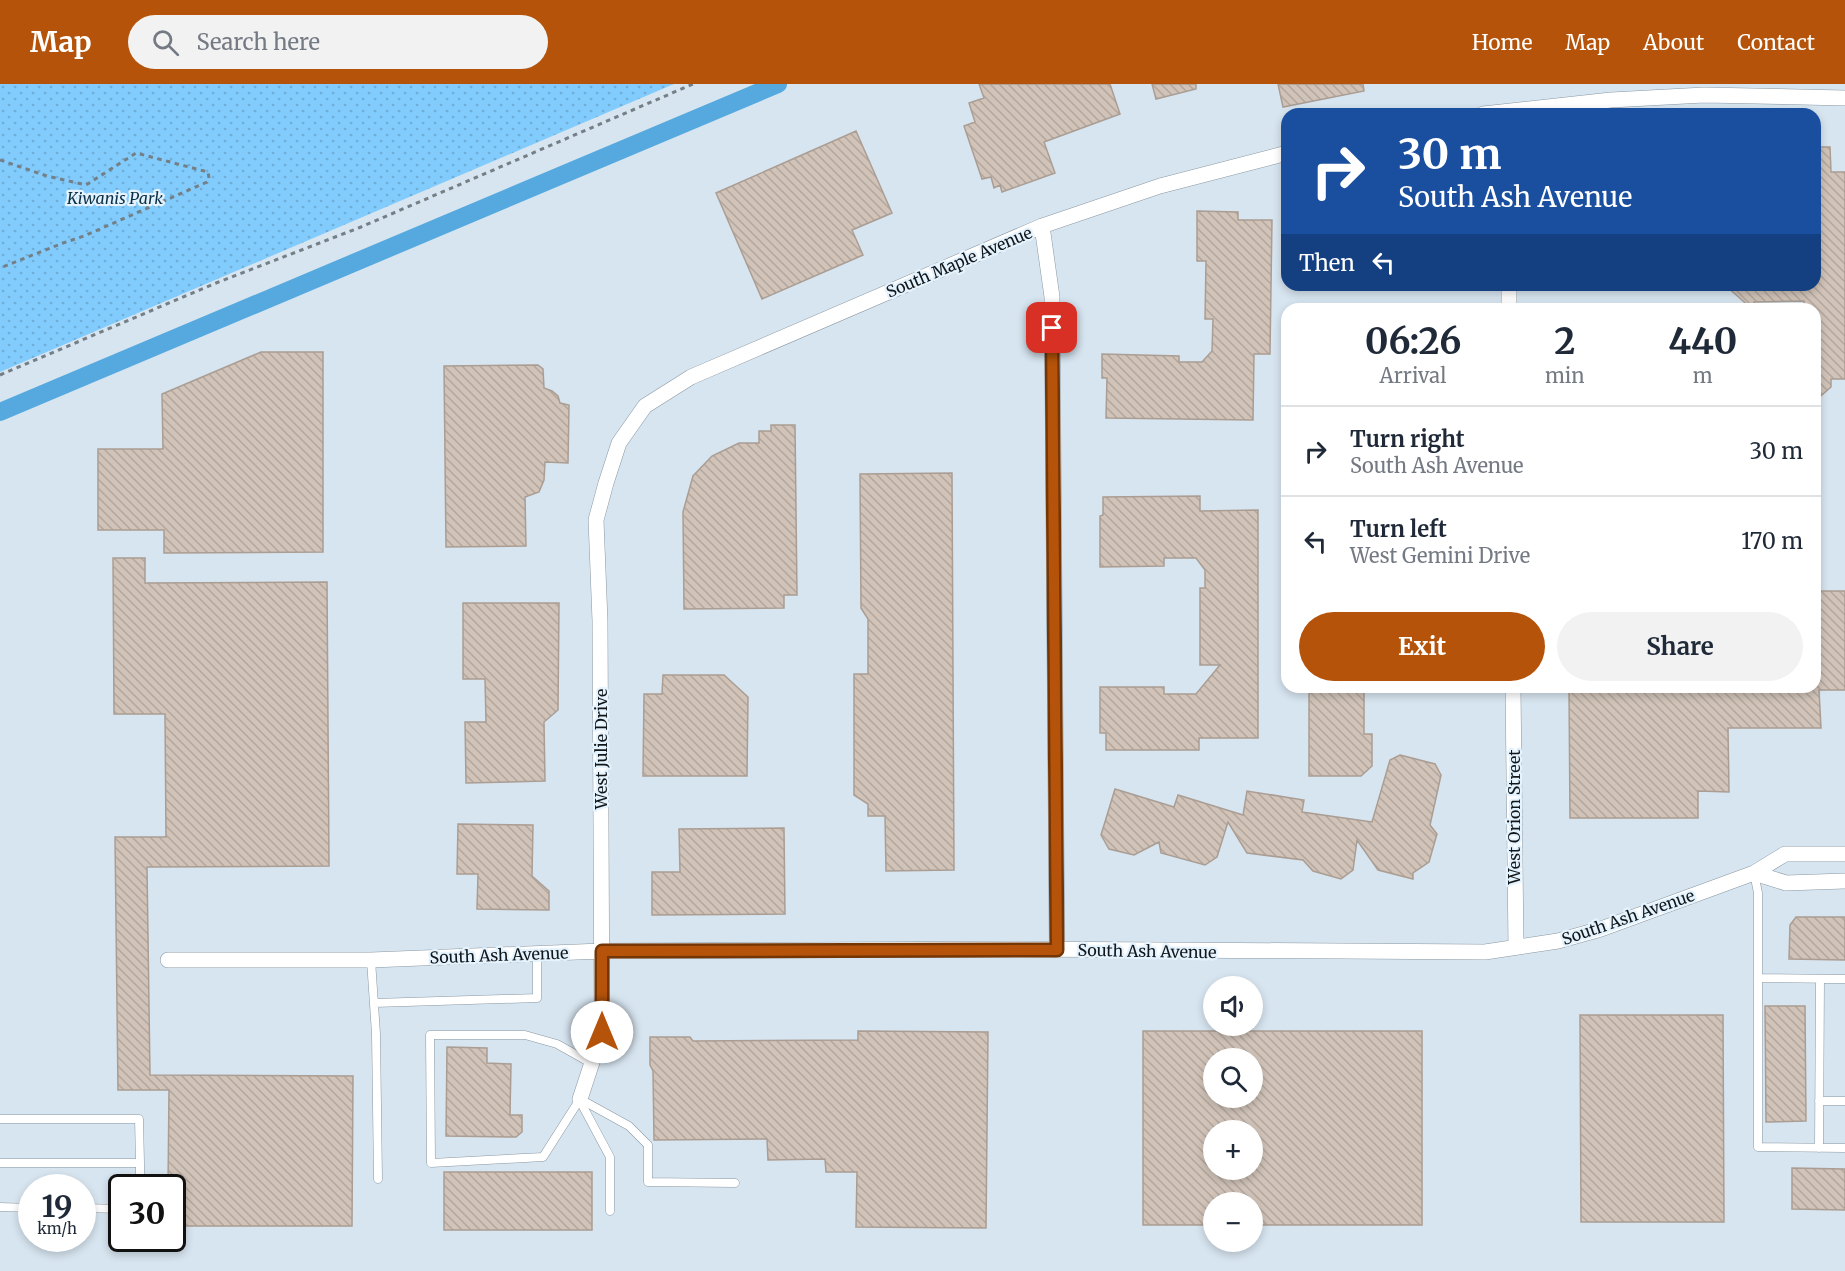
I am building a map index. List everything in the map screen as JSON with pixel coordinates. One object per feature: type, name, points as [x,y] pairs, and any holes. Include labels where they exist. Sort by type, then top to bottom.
[{"type":"street","points":[[1542,108],[1611,100],[1712,95],[1845,98]]},
{"type":"street","name":"South Maple Avenue","points":[[645,406],[691,377],[1042,226],[1160,186],[1281,155]]},
{"type":"street","points":[[1042,226],[1052,297],[1057,950]]},
{"type":"street","name":"West Julie Drive","points":[[580,1099],[602,1032],[600,621],[596,520],[619,443],[645,406]]},
{"type":"street","name":"West Orion Street","points":[[1513,693],[1515,947]]},
{"type":"street","name":"South Ash Avenue","points":[[168,960],[371,960],[602,951],[1485,952],[1558,941],[1601,929],[1754,873],[1785,854],[1845,854]]},
{"type":"street","points":[[1754,873],[1786,883],[1845,881]]},
{"type":"lane","points":[[1754,873],[1758,893],[1758,1147],[1845,1148]]},
{"type":"lane","points":[[374,1003],[537,998],[537,954]]},
{"type":"lane","points":[[371,960],[376,1034],[378,1179]]},
{"type":"lane","points":[[1758,978],[1845,979]]},
{"type":"lane","points":[[1819,1148],[1820,979]]},
{"type":"lane","points":[[580,1099],[543,1157],[431,1163],[430,1035],[525,1035],[557,1044],[591,1063]]},
{"type":"lane","points":[[580,1099],[629,1126],[648,1145],[648,1182],[735,1183]]},
{"type":"lane","points":[[580,1099],[610,1157],[610,1211]]},
{"type":"lane","points":[[1819,1101],[1845,1101]]},
{"type":"lane","points":[[0,1119],[139,1119],[140,1174]]},
{"type":"lane","points":[[0,1163],[140,1163]]},
{"type":"lane","points":[[0,1207],[18,1208]]},
{"type":"path","points":[[0,375],[216,283],[362,227],[693,84]]},
{"type":"path","points":[[0,160],[47,176],[86,185],[136,153],[208,172],[209,178],[207,182],[84,236],[0,268]]},
{"type":"green space","name":"Kiwanis Park","points":[[0,84],[674,84],[0,372]]},
{"type":"building","points":[[979,84],[1110,84],[1120,114],[1044,142],[1055,173],[1002,192],[1000,185],[994,188],[991,177],[982,179],[964,126],[975,122],[969,103],[984,98]]},
{"type":"building","points":[[1152,84],[1196,84],[1196,89],[1156,99]]},
{"type":"building","points":[[1278,84],[1363,84],[1364,91],[1283,107]]},
{"type":"building","points":[[856,131],[892,213],[852,230],[863,255],[762,299],[716,193]]},
{"type":"building","points":[[1821,147],[1830,147],[1831,172],[1845,172],[1845,379],[1831,379],[1831,387],[1821,396],[1821,303],[1804,303],[1804,301],[1745,303],[1732,291],[1821,291]]},
{"type":"building","points":[[1197,211],[1238,212],[1238,220],[1272,220],[1270,354],[1254,354],[1253,420],[1106,418],[1107,378],[1102,378],[1102,354],[1179,356],[1179,362],[1202,362],[1212,351],[1213,319],[1205,319],[1206,261],[1197,261]]},
{"type":"building","points":[[261,352],[323,352],[323,552],[164,553],[164,530],[98,530],[98,449],[163,449],[162,394]]},
{"type":"building","points":[[538,365],[543,369],[544,388],[558,396],[560,403],[569,405],[568,463],[545,462],[544,480],[539,492],[525,497],[526,546],[446,547],[444,366]]},
{"type":"building","points":[[771,425],[795,425],[797,595],[784,595],[784,608],[684,609],[683,512],[693,476],[712,456],[739,443],[759,443],[759,431],[771,431]]},
{"type":"building","points":[[952,473],[954,870],[886,871],[885,816],[868,816],[868,804],[854,795],[854,674],[868,674],[868,619],[861,608],[860,474]]},
{"type":"building","points":[[1200,496],[1200,511],[1258,510],[1258,738],[1199,738],[1199,750],[1106,750],[1106,733],[1100,733],[1100,687],[1164,687],[1164,694],[1196,694],[1220,665],[1200,665],[1200,588],[1205,588],[1205,570],[1196,558],[1164,558],[1164,566],[1100,567],[1100,516],[1103,515],[1103,497]]},
{"type":"building","points":[[113,558],[145,558],[145,583],[327,582],[329,866],[147,867],[150,1075],[353,1076],[352,1226],[186,1226],[186,1174],[168,1174],[169,1090],[118,1090],[115,837],[166,837],[165,714],[114,714]]},
{"type":"building","points":[[1821,591],[1845,591],[1845,690],[1821,690]]},
{"type":"building","points":[[463,603],[559,603],[558,710],[544,722],[545,781],[466,783],[465,722],[486,722],[485,679],[463,679]]},
{"type":"building","points":[[663,675],[724,675],[748,697],[747,776],[643,776],[644,694],[662,694]]},
{"type":"building","points":[[1309,693],[1364,693],[1364,734],[1372,734],[1372,766],[1361,776],[1309,776]]},
{"type":"building","points":[[1569,693],[1819,693],[1821,728],[1728,728],[1729,792],[1698,791],[1698,818],[1570,818]]},
{"type":"building","points":[[1400,755],[1435,764],[1441,775],[1430,825],[1437,834],[1429,862],[1413,873],[1413,879],[1378,870],[1357,840],[1353,870],[1341,879],[1313,871],[1303,860],[1247,853],[1228,822],[1217,857],[1205,865],[1161,853],[1159,842],[1134,855],[1109,849],[1101,835],[1115,789],[1174,807],[1178,795],[1243,815],[1247,791],[1304,800],[1302,812],[1372,822],[1390,760]]},
{"type":"building","points":[[458,824],[533,825],[532,876],[549,891],[549,910],[477,909],[478,874],[457,874]]},
{"type":"building","points":[[784,828],[785,914],[652,915],[652,872],[680,872],[679,829]]},
{"type":"building","points":[[1796,917],[1845,917],[1845,960],[1789,959],[1790,925]]},
{"type":"building","points":[[1765,1006],[1805,1006],[1806,1121],[1766,1122]]},
{"type":"building","points":[[1580,1015],[1723,1015],[1724,1222],[1581,1222]]},
{"type":"building","points":[[858,1031],[988,1032],[986,1228],[856,1227],[857,1172],[826,1172],[825,1159],[768,1160],[767,1139],[654,1140],[650,1037],[690,1037],[693,1041],[858,1040]]},
{"type":"building","points":[[1143,1031],[1203,1031],[1203,1036],[1263,1036],[1263,1031],[1422,1031],[1422,1225],[1263,1225],[1263,1192],[1203,1192],[1203,1225],[1143,1225]]},
{"type":"building","points":[[447,1047],[487,1048],[487,1063],[511,1064],[510,1115],[522,1115],[522,1132],[516,1137],[446,1136]]},
{"type":"building","points":[[1792,1168],[1845,1169],[1845,1210],[1792,1209]]},
{"type":"building","points":[[444,1172],[592,1172],[592,1230],[444,1230]]},
{"type":"waterway","points":[[0,412],[778,84]]},
{"type":"route","points":[[602,1032],[602,951],[1057,950],[1052,328]]}]
